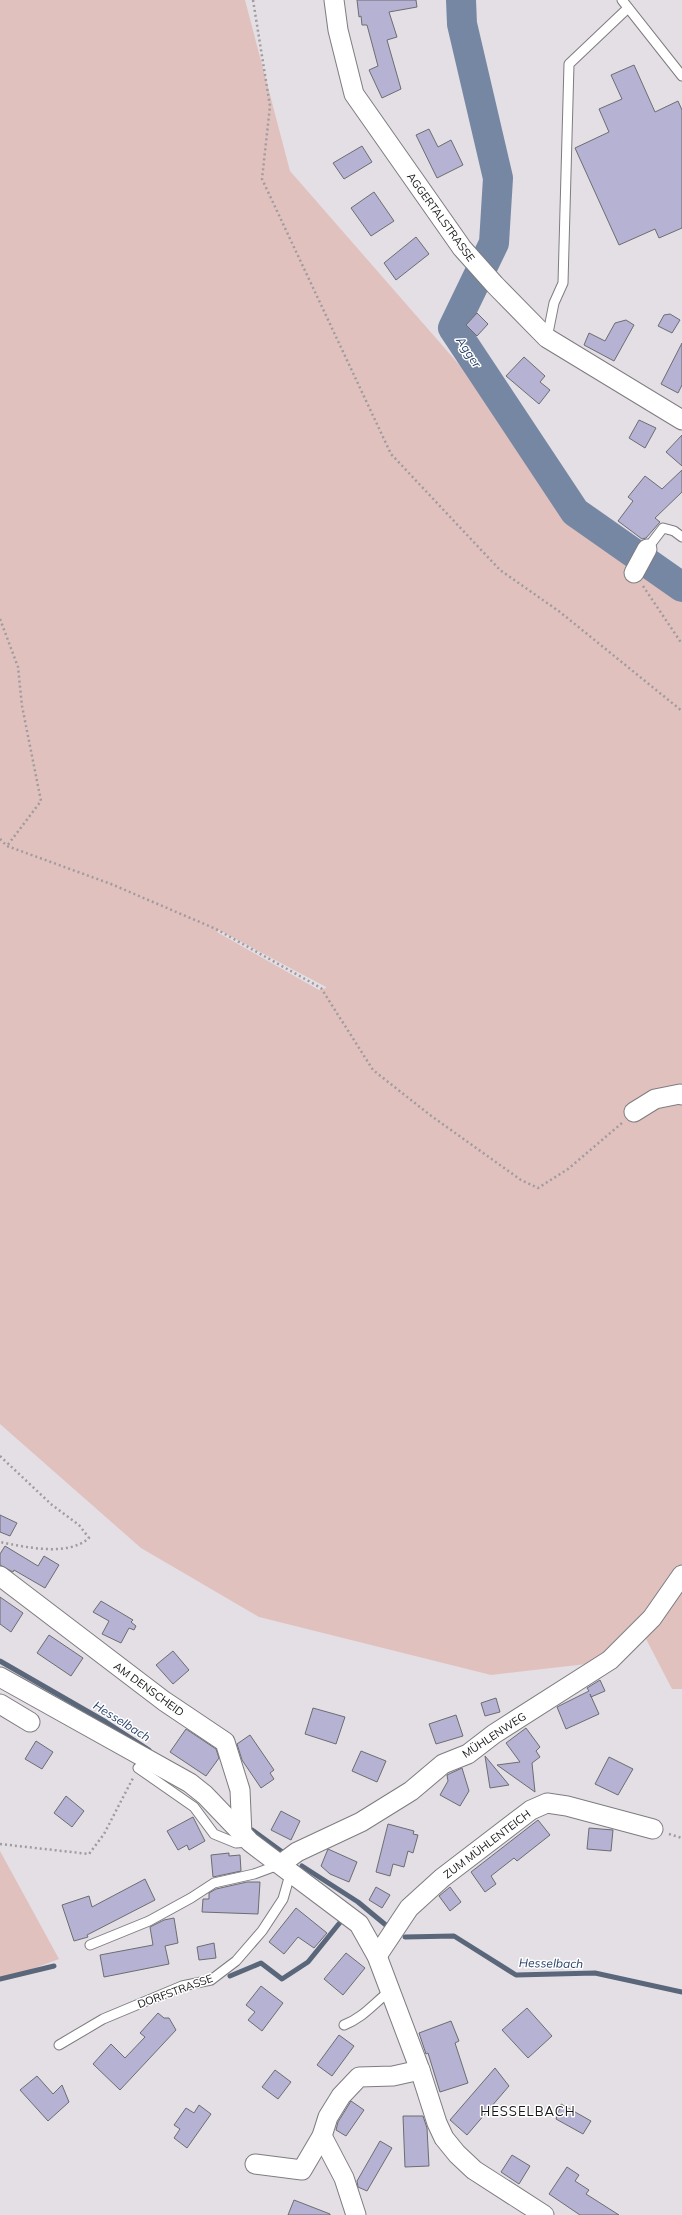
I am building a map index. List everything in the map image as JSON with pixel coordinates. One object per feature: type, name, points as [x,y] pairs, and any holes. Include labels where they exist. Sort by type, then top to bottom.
[{"type":"street","name":"AGGERTALSTRASSE","points":[[334,0],[338,30],[354,94],[462,248],[495,285],[547,338],[682,420]]},
{"type":"street","points":[[634,573],[647,549]]},
{"type":"street","points":[[634,1112],[655,1099],[680,1094],[682,1095]]},
{"type":"street","name":"MÜHLENWEG","points":[[286,1868],[297,1852],[362,1822],[411,1792],[443,1764],[468,1754],[494,1734],[610,1660],[652,1618],[682,1575]]},
{"type":"street","name":"AM DENSCHEID","points":[[0,1576],[164,1701],[225,1742],[240,1790],[246,1838]]},
{"type":"street","points":[[0,1677],[190,1783],[204,1795],[246,1838],[359,1924],[377,1956],[420,2070],[437,2123],[444,2138],[457,2154],[474,2170],[544,2215]]},
{"type":"street","points":[[0,1704],[30,1722]]},
{"type":"street","name":"ZUM MÜHLENTEICH","points":[[377,1956],[409,1908],[442,1878],[531,1810],[547,1803],[567,1806],[653,1829]]},
{"type":"street","points":[[255,2164],[302,2170],[322,2136],[328,2117],[341,2096],[359,2077],[393,2076],[420,2070]]},
{"type":"street","points":[[322,2136],[344,2178],[356,2215]]},
{"type":"lane","points":[[622,0],[682,76]]},
{"type":"lane","points":[[547,338],[554,303],[563,283],[569,64],[628,8]]},
{"type":"lane","points":[[647,549],[663,528],[674,531],[682,537]]},
{"type":"lane","points":[[138,1768],[194,1807],[214,1834],[236,1842],[246,1838]]},
{"type":"lane","points":[[90,1945],[150,1921],[214,1883],[286,1868]]},
{"type":"lane","name":"DORFSTRASSE","points":[[59,2045],[110,2016],[182,1986],[211,1980],[236,1961],[262,1931],[282,1899],[286,1868]]},
{"type":"lane","points":[[344,2025],[358,2020],[375,2002],[390,1991]]},
{"type":"path","points":[[253,0],[270,106],[262,179],[391,454],[500,570],[560,612],[682,710]]},
{"type":"path","points":[[634,573],[682,644]]},
{"type":"path","points":[[0,619],[18,667],[22,706],[41,801],[7,846]]},
{"type":"path","points":[[0,840],[7,846],[111,884],[216,929],[321,988],[373,1070],[430,1115],[514,1176],[538,1188],[568,1169],[634,1112]]},
{"type":"path","points":[[0,1456],[52,1505],[79,1525],[89,1538],[81,1545],[44,1550],[0,1542]]},
{"type":"path","points":[[0,1844],[89,1854],[104,1834],[138,1768]]},
{"type":"shaded area","points":[[0,0],[245,0],[290,171],[586,510],[682,573],[682,1571],[604,1662],[491,1675],[259,1617],[141,1548],[0,1424]],"holes":[[[219,930],[326,987],[319,990],[217,932]]]},
{"type":"shaded area","points":[[682,1579],[682,1689],[672,1689],[643,1633]]},
{"type":"shaded area","points":[[0,1851],[59,1959],[0,1981]]},
{"type":"building","points":[[357,0],[416,0],[417,7],[389,12],[397,37],[387,40],[401,89],[382,98],[369,70],[378,66],[367,25],[362,25],[361,16],[359,17]]},
{"type":"building","points":[[634,65],[655,112],[678,101],[682,110],[682,228],[659,238],[655,229],[619,245],[575,148],[609,132],[599,109],[622,99],[611,75]]},
{"type":"building","points":[[429,129],[438,147],[451,140],[463,165],[437,178],[416,135]]},
{"type":"building","points":[[362,146],[372,162],[344,179],[333,163]]},
{"type":"building","points":[[374,192],[394,221],[371,236],[351,208]]},
{"type":"building","points":[[416,237],[429,254],[396,280],[384,263]]},
{"type":"building","points":[[477,313],[488,324],[477,336],[466,325]]},
{"type":"building","points":[[670,314],[680,320],[672,333],[658,326],[664,315]]},
{"type":"building","points":[[626,320],[634,325],[614,361],[584,345],[589,333],[605,341],[615,323]]},
{"type":"building","points":[[682,343],[682,385],[678,393],[661,384]]},
{"type":"building","points":[[524,357],[545,376],[540,382],[550,390],[539,404],[506,376]]},
{"type":"building","points":[[639,420],[656,428],[645,448],[629,438]]},
{"type":"building","points":[[682,435],[682,466],[666,452]]},
{"type":"building","points":[[682,470],[682,492],[655,518],[660,522],[646,538],[642,539],[618,521],[633,501],[628,497],[645,476],[662,489]]},
{"type":"building","points":[[0,1515],[17,1523],[10,1536],[0,1532]]},
{"type":"building","points":[[5,1546],[38,1566],[44,1556],[59,1565],[45,1588],[14,1570],[13,1572],[0,1565],[0,1554]]},
{"type":"building","points":[[0,1597],[23,1613],[11,1632],[0,1624]]},
{"type":"building","points":[[101,1601],[133,1620],[131,1622],[136,1626],[134,1630],[129,1628],[121,1643],[102,1634],[109,1621],[93,1612]]},
{"type":"building","points":[[49,1635],[83,1658],[71,1676],[37,1653]]},
{"type":"building","points":[[173,1651],[189,1670],[173,1684],[156,1665]]},
{"type":"building","points":[[600,1680],[605,1691],[591,1697],[599,1714],[566,1729],[557,1707],[589,1691],[587,1688]]},
{"type":"building","points":[[496,1698],[500,1712],[485,1716],[481,1703]]},
{"type":"building","points":[[313,1708],[345,1717],[336,1744],[305,1734]]},
{"type":"building","points":[[456,1715],[463,1736],[436,1744],[429,1724]]},
{"type":"building","points":[[526,1728],[540,1747],[536,1751],[540,1757],[532,1763],[535,1792],[497,1765],[520,1762],[506,1743]]},
{"type":"building","points":[[186,1729],[216,1749],[219,1758],[206,1776],[170,1752]]},
{"type":"building","points":[[250,1735],[274,1770],[270,1773],[274,1779],[261,1788],[242,1760],[237,1744]]},
{"type":"building","points":[[36,1741],[53,1752],[42,1769],[25,1759]]},
{"type":"building","points":[[361,1751],[386,1761],[377,1782],[352,1771]]},
{"type":"building","points":[[485,1756],[509,1785],[490,1788]]},
{"type":"building","points":[[609,1757],[633,1769],[618,1795],[595,1784]]},
{"type":"building","points":[[462,1768],[469,1791],[460,1806],[440,1795],[448,1781],[447,1775]]},
{"type":"building","points":[[66,1796],[84,1811],[72,1827],[54,1813]]},
{"type":"building","points":[[281,1811],[300,1821],[291,1840],[271,1830]]},
{"type":"building","points":[[193,1817],[205,1841],[189,1850],[187,1845],[178,1850],[167,1831]]},
{"type":"building","points":[[538,1820],[550,1835],[517,1861],[514,1858],[491,1876],[496,1884],[485,1892],[471,1872]]},
{"type":"building","points":[[388,1824],[414,1831],[413,1834],[418,1835],[413,1853],[408,1851],[404,1867],[393,1864],[390,1876],[376,1872]]},
{"type":"building","points":[[589,1828],[613,1830],[611,1851],[587,1849]]},
{"type":"building","points":[[328,1849],[357,1862],[349,1882],[330,1874],[321,1866]]},
{"type":"building","points":[[229,1853],[229,1856],[240,1855],[241,1871],[213,1877],[211,1855]]},
{"type":"building","points":[[145,1879],[155,1900],[87,1935],[88,1937],[74,1941],[62,1905],[89,1896],[92,1907]]},
{"type":"building","points":[[247,1882],[260,1882],[258,1914],[202,1912],[203,1899],[209,1899],[209,1893],[216,1889]]},
{"type":"building","points":[[376,1887],[390,1895],[382,1908],[369,1900]]},
{"type":"building","points":[[450,1887],[461,1902],[450,1911],[439,1896]]},
{"type":"building","points":[[296,1908],[327,1933],[314,1948],[298,1937],[284,1954],[269,1942]]},
{"type":"building","points":[[174,1918],[178,1943],[165,1946],[169,1964],[104,1977],[100,1955],[153,1945],[150,1927],[164,1920]]},
{"type":"building","points":[[214,1943],[216,1958],[199,1960],[197,1947]]},
{"type":"building","points":[[346,1953],[365,1968],[343,1995],[324,1979]]},
{"type":"building","points":[[261,1986],[283,2003],[262,2031],[248,2020],[255,2012],[246,2005]]},
{"type":"building","points":[[527,2008],[552,2036],[528,2058],[502,2030]]},
{"type":"building","points":[[158,2013],[164,2018],[169,2018],[176,2030],[120,2090],[93,2064],[111,2044],[125,2058],[145,2037],[140,2033]]},
{"type":"building","points":[[451,2021],[459,2041],[455,2043],[468,2083],[440,2092],[428,2053],[426,2054],[419,2033]]},
{"type":"building","points":[[339,2035],[354,2046],[332,2076],[317,2065]]},
{"type":"building","points":[[495,2068],[509,2086],[467,2135],[450,2120]]},
{"type":"building","points":[[275,2070],[291,2082],[278,2099],[262,2087]]},
{"type":"building","points":[[37,2076],[53,2094],[62,2085],[69,2102],[48,2121],[20,2090]]},
{"type":"building","points":[[351,2101],[364,2110],[346,2136],[336,2130],[338,2122]]},
{"type":"building","points":[[561,2104],[591,2121],[583,2134],[556,2119]]},
{"type":"building","points":[[199,2105],[211,2114],[187,2148],[174,2138],[180,2129],[174,2125],[186,2108],[194,2113]]},
{"type":"building","points":[[403,2116],[423,2116],[427,2128],[429,2166],[405,2167]]},
{"type":"building","points":[[380,2141],[392,2148],[367,2191],[358,2187],[357,2181]]},
{"type":"building","points":[[512,2155],[530,2166],[519,2184],[501,2172]]},
{"type":"building","points":[[567,2167],[579,2175],[575,2181],[589,2190],[586,2194],[619,2215],[580,2215],[549,2194]]},
{"type":"building","points":[[294,2200],[330,2214],[330,2215],[288,2215]]},
{"type":"waterway","name":"Agger","points":[[461,0],[462,24],[498,178],[494,243],[453,328],[575,512],[682,587]]},
{"type":"waterway","name":"Hesselbach","points":[[0,1661],[106,1722],[149,1750]]},
{"type":"waterway","name":"Hesselbach","points":[[252,1830],[285,1854]]},
{"type":"waterway","name":"Hesselbach","points":[[302,1866],[358,1902],[387,1926]]},
{"type":"waterway","points":[[230,1976],[261,1963],[282,1979],[308,1962],[342,1920]]},
{"type":"waterway","name":"Hesselbach","points":[[405,1937],[454,1936],[516,1975],[595,1973],[682,1992]]},
{"type":"waterway","points":[[0,1979],[54,1966]]},
{"type":"district","name":"HESSELBACH","points":[[528,2111]]}]
